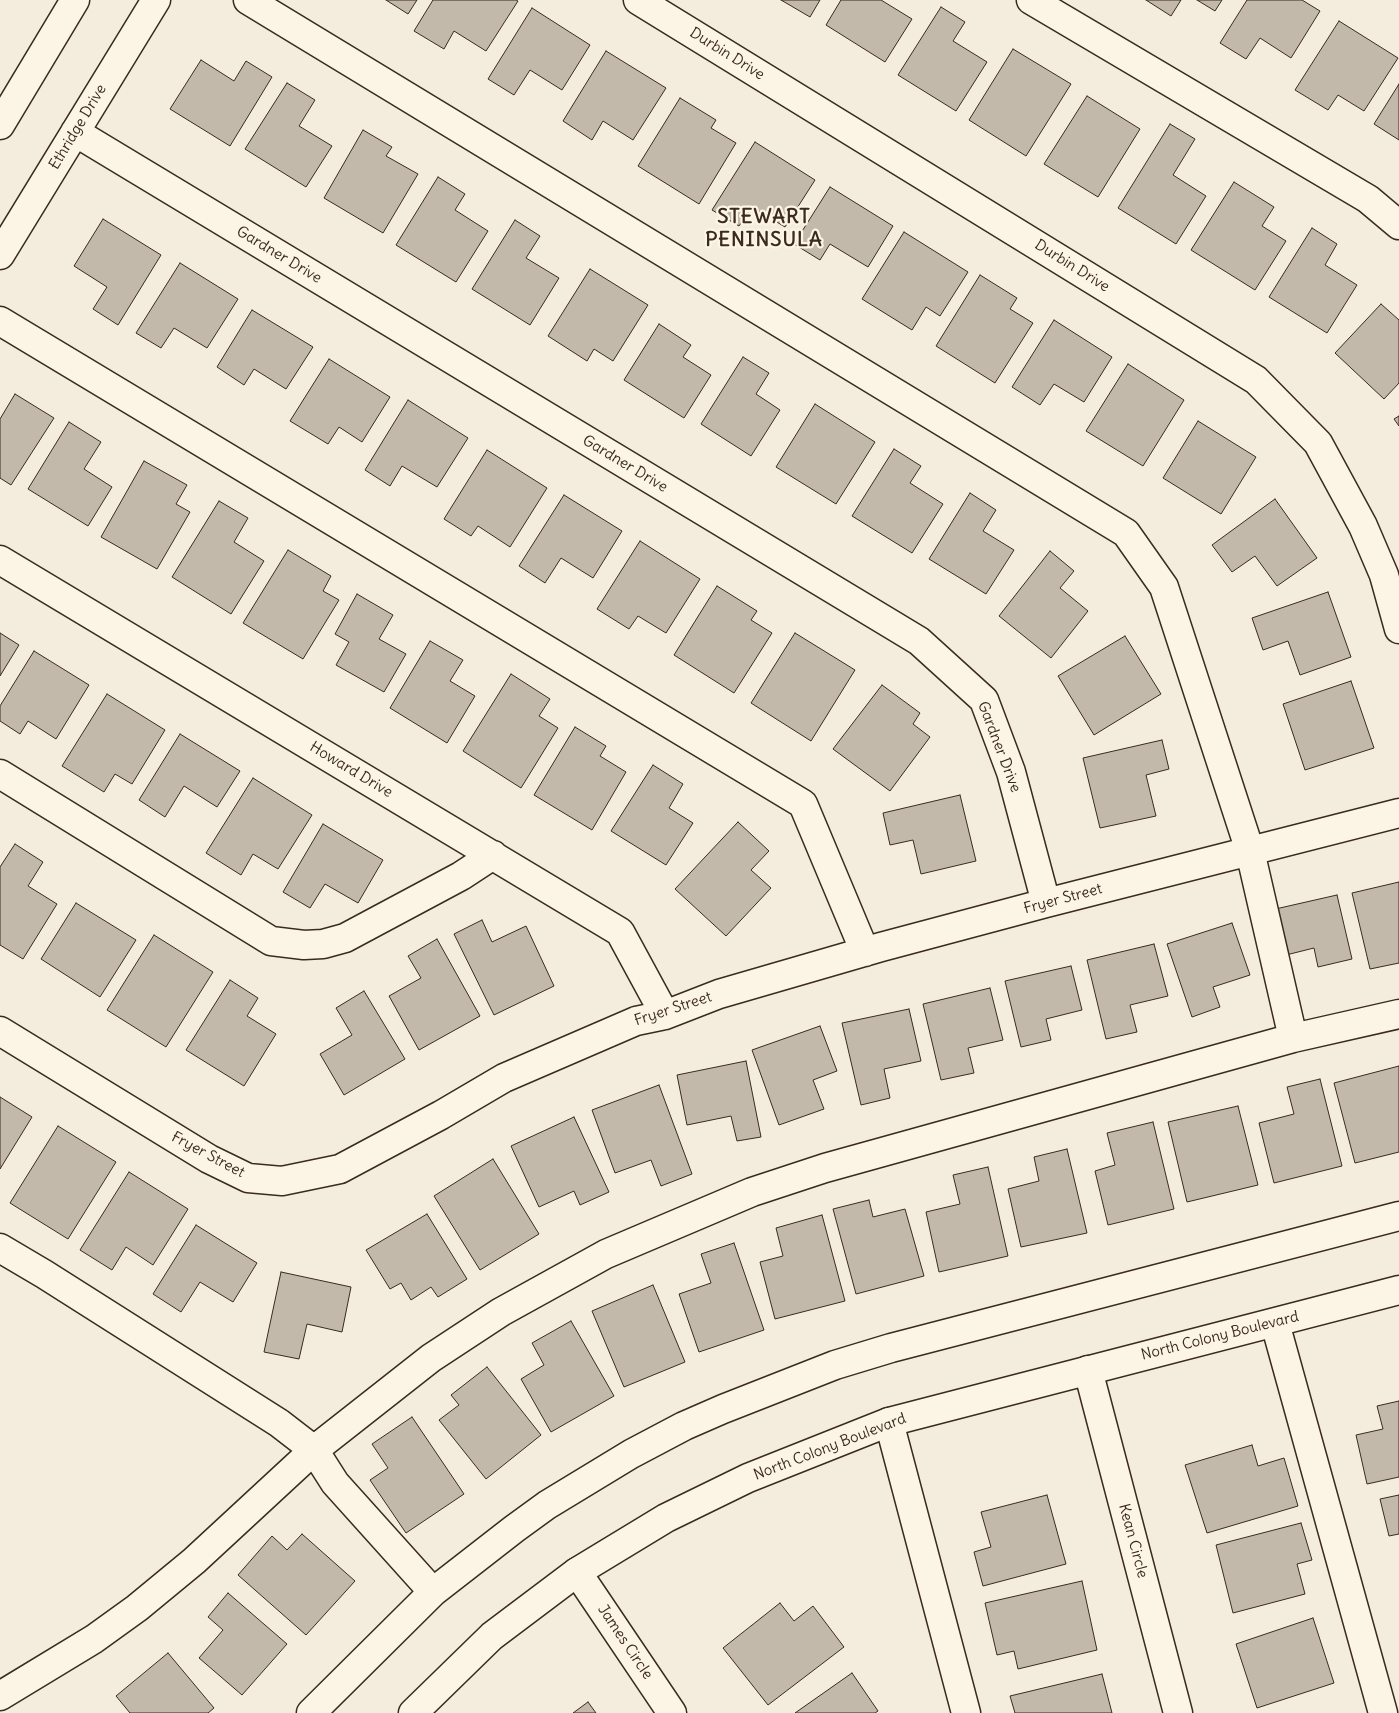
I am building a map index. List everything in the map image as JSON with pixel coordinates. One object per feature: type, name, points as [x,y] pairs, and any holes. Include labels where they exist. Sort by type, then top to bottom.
[{"type":"street","points":[[0,125],[75,0]]},
{"type":"street","name":"Ethridge Drive","points":[[0,255],[156,0]]},
{"type":"street","points":[[248,0],[1126,533],[1164,588],[1250,851],[1293,1038]]},
{"type":"street","name":"Durbin Drive","points":[[638,0],[1256,380],[1318,443],[1363,526],[1384,574],[1399,629]]},
{"type":"street","points":[[1031,0],[1368,199],[1399,225]]},
{"type":"street","name":"Gardner Drive","points":[[75,132],[919,641],[984,700],[1011,772],[1046,903]]},
{"type":"street","points":[[0,322],[803,804],[865,952]]},
{"type":"street","name":"Howard Drive","points":[[0,560],[620,932],[665,1015]]},
{"type":"street","points":[[0,774],[271,941],[304,945],[323,944],[345,938],[461,876],[493,855]]},
{"type":"street","name":"Fryer Street","points":[[0,1031],[209,1159],[248,1178],[282,1181],[340,1169],[441,1115],[504,1078],[636,1021],[665,1015],[719,994],[865,952],[1046,903],[1399,813]]},
{"type":"street","points":[[0,1696],[94,1639],[137,1608],[194,1561],[314,1450],[431,1358],[501,1312],[606,1254],[752,1192],[825,1168],[1293,1038],[1399,1014]]},
{"type":"street","points":[[311,1713],[433,1592],[547,1505],[631,1454],[684,1426],[835,1365],[891,1348],[1399,1216]]},
{"type":"street","points":[[0,1248],[279,1424],[314,1450],[335,1483],[433,1592]]},
{"type":"street","name":"North Colony Boulevard","points":[[414,1713],[492,1636],[577,1572],[666,1518],[748,1478],[889,1422],[1399,1290]]},
{"type":"street","points":[[1275,1322],[1383,1713]]},
{"type":"street","name":"Kean Circle","points":[[1088,1370],[1178,1713]]},
{"type":"street","points":[[889,1422],[966,1713]]},
{"type":"street","name":"James Circle","points":[[577,1572],[672,1713]]},
{"type":"building","points":[[386,0],[417,0],[408,14]]},
{"type":"building","points":[[433,0],[518,1],[486,51],[454,31],[444,49],[414,31]]},
{"type":"building","points":[[781,0],[820,0],[810,17]]},
{"type":"building","points":[[841,0],[881,0],[912,19],[885,62],[826,25]]},
{"type":"building","points":[[1146,0],[1181,0],[1171,16]]},
{"type":"building","points":[[1197,0],[1222,0],[1215,11]]},
{"type":"building","points":[[1247,0],[1302,0],[1320,11],[1291,58],[1260,38],[1246,59],[1220,43]]},
{"type":"building","points":[[941,7],[965,22],[953,41],[987,62],[956,111],[898,75]]},
{"type":"building","points":[[532,8],[590,45],[562,90],[530,70],[514,95],[488,79]]},
{"type":"building","points":[[1339,21],[1398,58],[1364,111],[1338,95],[1328,110],[1295,90]]},
{"type":"building","points":[[1013,49],[1071,84],[1026,156],[969,120]]},
{"type":"building","points":[[606,51],[666,88],[633,140],[603,121],[592,140],[563,121]]},
{"type":"building","points":[[201,60],[234,81],[246,61],[272,77],[230,146],[170,109]]},
{"type":"building","points":[[287,83],[315,100],[299,126],[332,146],[306,187],[245,149]]},
{"type":"building","points":[[1399,84],[1399,140],[1374,124]]},
{"type":"building","points":[[1087,96],[1140,129],[1098,197],[1044,164]]},
{"type":"building","points":[[680,98],[716,120],[711,128],[736,143],[699,204],[638,166]]},
{"type":"building","points":[[1170,124],[1195,139],[1173,175],[1206,196],[1176,244],[1118,208]]},
{"type":"building","points":[[363,130],[392,147],[386,156],[418,174],[383,233],[324,198]]},
{"type":"building","points":[[755,142],[815,180],[785,227],[752,207],[739,226],[712,210]]},
{"type":"building","points":[[438,177],[465,194],[455,210],[488,231],[456,282],[396,245]]},
{"type":"building","points":[[1234,182],[1274,207],[1262,226],[1286,241],[1255,290],[1191,250]]},
{"type":"building","points":[[830,187],[893,226],[868,267],[830,244],[820,260],[794,244]]},
{"type":"building","points":[[103,219],[161,255],[118,325],[93,309],[107,287],[74,266]]},
{"type":"building","points":[[515,220],[540,236],[526,258],[559,278],[530,325],[472,289]]},
{"type":"building","points":[[1312,228],[1337,244],[1325,265],[1357,285],[1327,333],[1269,297]]},
{"type":"building","points":[[904,232],[968,272],[940,316],[926,307],[912,330],[862,299]]},
{"type":"building","points":[[180,263],[238,299],[207,348],[174,328],[161,348],[136,333]]},
{"type":"building","points":[[590,269],[648,305],[613,361],[594,349],[587,361],[548,336]]},
{"type":"building","points":[[980,275],[1017,298],[1010,309],[1033,323],[995,383],[936,346]]},
{"type":"building","points":[[1381,304],[1399,320],[1399,383],[1384,399],[1335,353]]},
{"type":"building","points":[[252,310],[313,347],[286,389],[254,369],[244,385],[217,367]]},
{"type":"building","points":[[1054,320],[1112,357],[1084,402],[1054,384],[1040,405],[1012,387]]},
{"type":"building","points":[[659,324],[691,345],[683,357],[711,375],[684,418],[624,380]]},
{"type":"building","points":[[743,357],[769,373],[756,394],[780,410],[751,456],[701,424]]},
{"type":"building","points":[[329,359],[390,397],[362,442],[339,427],[328,444],[290,421]]},
{"type":"building","points":[[1128,364],[1184,400],[1143,466],[1086,431]]},
{"type":"building","points":[[15,394],[54,418],[11,485],[0,478],[0,419]]},
{"type":"building","points":[[408,400],[468,438],[437,487],[402,466],[390,486],[365,470]]},
{"type":"building","points":[[815,404],[875,442],[836,504],[776,467]]},
{"type":"building","points":[[1399,416],[1399,426],[1394,419]]},
{"type":"building","points":[[1198,421],[1256,457],[1221,514],[1163,478]]},
{"type":"building","points":[[69,422],[101,442],[84,469],[112,487],[88,526],[28,489]]},
{"type":"building","points":[[894,449],[921,466],[910,483],[943,504],[912,553],[852,516]]},
{"type":"building","points":[[487,450],[547,488],[510,547],[478,526],[471,536],[444,519]]},
{"type":"building","points":[[144,461],[187,485],[176,504],[190,512],[157,569],[101,537]]},
{"type":"building","points":[[970,493],[996,510],[983,531],[1014,550],[986,594],[929,559]]},
{"type":"building","points":[[564,495],[622,531],[593,578],[561,558],[545,583],[519,566]]},
{"type":"building","points":[[1275,499],[1317,558],[1277,586],[1255,556],[1232,572],[1212,545]]},
{"type":"building","points":[[219,501],[248,518],[234,542],[264,561],[231,614],[172,577]]},
{"type":"building","points":[[640,541],[700,579],[666,633],[638,616],[629,629],[597,609]]},
{"type":"building","points":[[288,550],[331,576],[323,591],[339,600],[303,659],[243,623]]},
{"type":"building","points":[[1050,551],[1074,571],[1060,588],[1088,611],[1051,658],[999,616]]},
{"type":"building","points":[[717,586],[757,611],[751,620],[772,633],[734,693],[674,655]]},
{"type":"building","points":[[1328,592],[1351,657],[1300,675],[1288,641],[1263,650],[1252,618]]},
{"type":"building","points":[[357,594],[393,615],[379,639],[406,654],[384,692],[336,665],[349,642],[335,634]]},
{"type":"building","points":[[0,633],[19,645],[0,676]]},
{"type":"building","points":[[795,633],[855,670],[811,741],[751,703]]},
{"type":"building","points":[[1125,636],[1161,694],[1094,735],[1058,676]]},
{"type":"building","points":[[430,641],[463,660],[450,681],[475,696],[447,743],[390,708]]},
{"type":"building","points":[[34,651],[89,685],[56,739],[28,721],[20,734],[0,721],[0,706]]},
{"type":"building","points":[[511,674],[550,699],[539,716],[558,728],[521,788],[463,751]]},
{"type":"building","points":[[1351,681],[1374,748],[1305,770],[1283,704]]},
{"type":"building","points":[[882,685],[920,713],[913,724],[930,737],[890,791],[833,749]]},
{"type":"building","points":[[107,694],[165,730],[132,784],[115,774],[104,792],[62,766]]},
{"type":"building","points":[[575,727],[606,746],[600,756],[626,772],[592,830],[534,795]]},
{"type":"building","points":[[180,734],[240,771],[217,807],[184,786],[165,817],[139,800]]},
{"type":"building","points":[[1162,740],[1169,769],[1146,775],[1156,816],[1100,828],[1083,758]]},
{"type":"building","points":[[653,765],[683,784],[669,808],[693,823],[666,865],[611,831]]},
{"type":"building","points":[[253,778],[312,815],[278,869],[253,854],[241,875],[206,853]]},
{"type":"building","points":[[960,795],[976,861],[921,874],[913,840],[890,845],[883,813]]},
{"type":"building","points":[[738,822],[769,851],[751,870],[771,888],[726,936],[675,889]]},
{"type":"building","points":[[323,824],[383,860],[358,903],[325,884],[310,908],[283,892]]},
{"type":"building","points":[[15,844],[43,862],[28,886],[57,904],[23,959],[0,945],[0,867]]},
{"type":"building","points":[[1399,882],[1399,963],[1370,969],[1352,893]]},
{"type":"building","points":[[1337,895],[1352,959],[1318,967],[1314,948],[1282,956],[1271,910]]},
{"type":"building","points":[[76,903],[136,940],[100,997],[41,959]]},
{"type":"building","points":[[482,920],[492,942],[526,926],[554,986],[494,1015],[454,934]]},
{"type":"building","points":[[1232,923],[1250,975],[1213,987],[1220,1007],[1192,1017],[1167,944]]},
{"type":"building","points":[[154,935],[213,972],[166,1047],[107,1010]]},
{"type":"building","points":[[437,939],[480,1016],[419,1050],[389,996],[421,978],[408,956]]},
{"type":"building","points":[[1154,944],[1168,996],[1130,1005],[1137,1032],[1106,1039],[1087,960]]},
{"type":"building","points":[[1071,966],[1082,1010],[1046,1019],[1051,1040],[1021,1047],[1005,981]]},
{"type":"building","points":[[230,980],[258,998],[247,1016],[276,1034],[244,1086],[186,1050]]},
{"type":"building","points":[[990,988],[1003,1040],[968,1048],[974,1073],[941,1080],[923,1004]]},
{"type":"building","points":[[364,991],[405,1059],[344,1095],[320,1054],[352,1035],[336,1008]]},
{"type":"building","points":[[909,1009],[921,1061],[884,1069],[890,1098],[861,1105],[842,1023]]},
{"type":"building","points":[[820,1026],[837,1071],[813,1080],[824,1109],[779,1125],[752,1050]]},
{"type":"building","points":[[746,1061],[761,1137],[737,1141],[731,1116],[687,1125],[677,1075]]},
{"type":"building","points":[[1399,1066],[1399,1152],[1355,1163],[1334,1083]]},
{"type":"building","points":[[1320,1079],[1342,1166],[1274,1183],[1259,1123],[1294,1114],[1287,1087]]},
{"type":"building","points":[[659,1085],[692,1174],[661,1186],[651,1160],[615,1173],[592,1110]]},
{"type":"building","points":[[0,1097],[32,1117],[0,1169]]},
{"type":"building","points":[[1238,1106],[1258,1185],[1187,1202],[1168,1122]]},
{"type":"building","points":[[574,1117],[609,1192],[580,1205],[574,1191],[539,1207],[511,1146]]},
{"type":"building","points":[[1153,1122],[1174,1209],[1108,1225],[1095,1171],[1115,1165],[1107,1133]]},
{"type":"building","points":[[58,1126],[116,1162],[68,1239],[10,1203]]},
{"type":"building","points":[[1067,1149],[1087,1233],[1021,1247],[1008,1189],[1039,1181],[1034,1157]]},
{"type":"building","points":[[493,1159],[539,1234],[480,1270],[434,1196]]},
{"type":"building","points":[[988,1167],[1008,1256],[939,1272],[926,1212],[960,1204],[953,1175]]},
{"type":"building","points":[[129,1172],[188,1209],[153,1265],[126,1247],[112,1270],[80,1250]]},
{"type":"building","points":[[869,1200],[873,1217],[905,1209],[924,1276],[856,1294],[833,1209]]},
{"type":"building","points":[[427,1214],[467,1279],[438,1297],[431,1287],[411,1300],[401,1283],[390,1289],[366,1250]]},
{"type":"building","points":[[822,1215],[845,1301],[775,1319],[760,1262],[783,1256],[776,1228]]},
{"type":"building","points":[[196,1225],[257,1263],[233,1302],[200,1282],[181,1312],[153,1294]]},
{"type":"building","points":[[734,1243],[764,1330],[699,1352],[679,1294],[711,1283],[701,1254]]},
{"type":"building","points":[[281,1272],[351,1287],[342,1332],[307,1324],[299,1359],[264,1352]]},
{"type":"building","points":[[653,1285],[685,1362],[624,1387],[592,1311]]},
{"type":"building","points":[[571,1321],[614,1396],[551,1432],[521,1379],[544,1365],[532,1343]]},
{"type":"building","points":[[487,1367],[541,1435],[486,1479],[439,1420],[459,1405],[451,1395]]},
{"type":"building","points":[[1399,1401],[1399,1477],[1367,1484],[1356,1435],[1383,1429],[1377,1406]]},
{"type":"building","points":[[412,1417],[464,1494],[406,1533],[370,1480],[388,1468],[372,1444]]},
{"type":"building","points":[[1252,1445],[1258,1466],[1284,1458],[1298,1506],[1207,1533],[1185,1465]]},
{"type":"building","points":[[1047,1495],[1066,1564],[983,1586],[974,1552],[991,1547],[981,1512]]},
{"type":"building","points":[[1399,1495],[1399,1534],[1389,1536],[1380,1499]]},
{"type":"building","points":[[1301,1523],[1312,1560],[1297,1564],[1305,1594],[1233,1613],[1216,1545]]},
{"type":"building","points":[[302,1534],[355,1581],[306,1635],[238,1575],[272,1536],[287,1550]]},
{"type":"building","points":[[1082,1581],[1097,1650],[1018,1669],[1014,1651],[997,1655],[985,1603]]},
{"type":"building","points":[[228,1593],[287,1644],[242,1695],[199,1658],[223,1630],[208,1617]]},
{"type":"building","points":[[780,1603],[794,1621],[813,1606],[844,1647],[768,1705],[723,1648]]},
{"type":"building","points":[[1313,1618],[1334,1683],[1257,1708],[1236,1644]]},
{"type":"building","points":[[168,1653],[214,1708],[208,1713],[130,1713],[116,1696]]},
{"type":"building","points":[[852,1673],[878,1711],[875,1713],[795,1713]]},
{"type":"building","points":[[1102,1674],[1112,1713],[1015,1713],[1010,1696]]},
{"type":"building","points":[[588,1702],[596,1713],[573,1713]]},
{"type":"district","name":"STEWART PENINSULA","points":[[764,228]]}]
